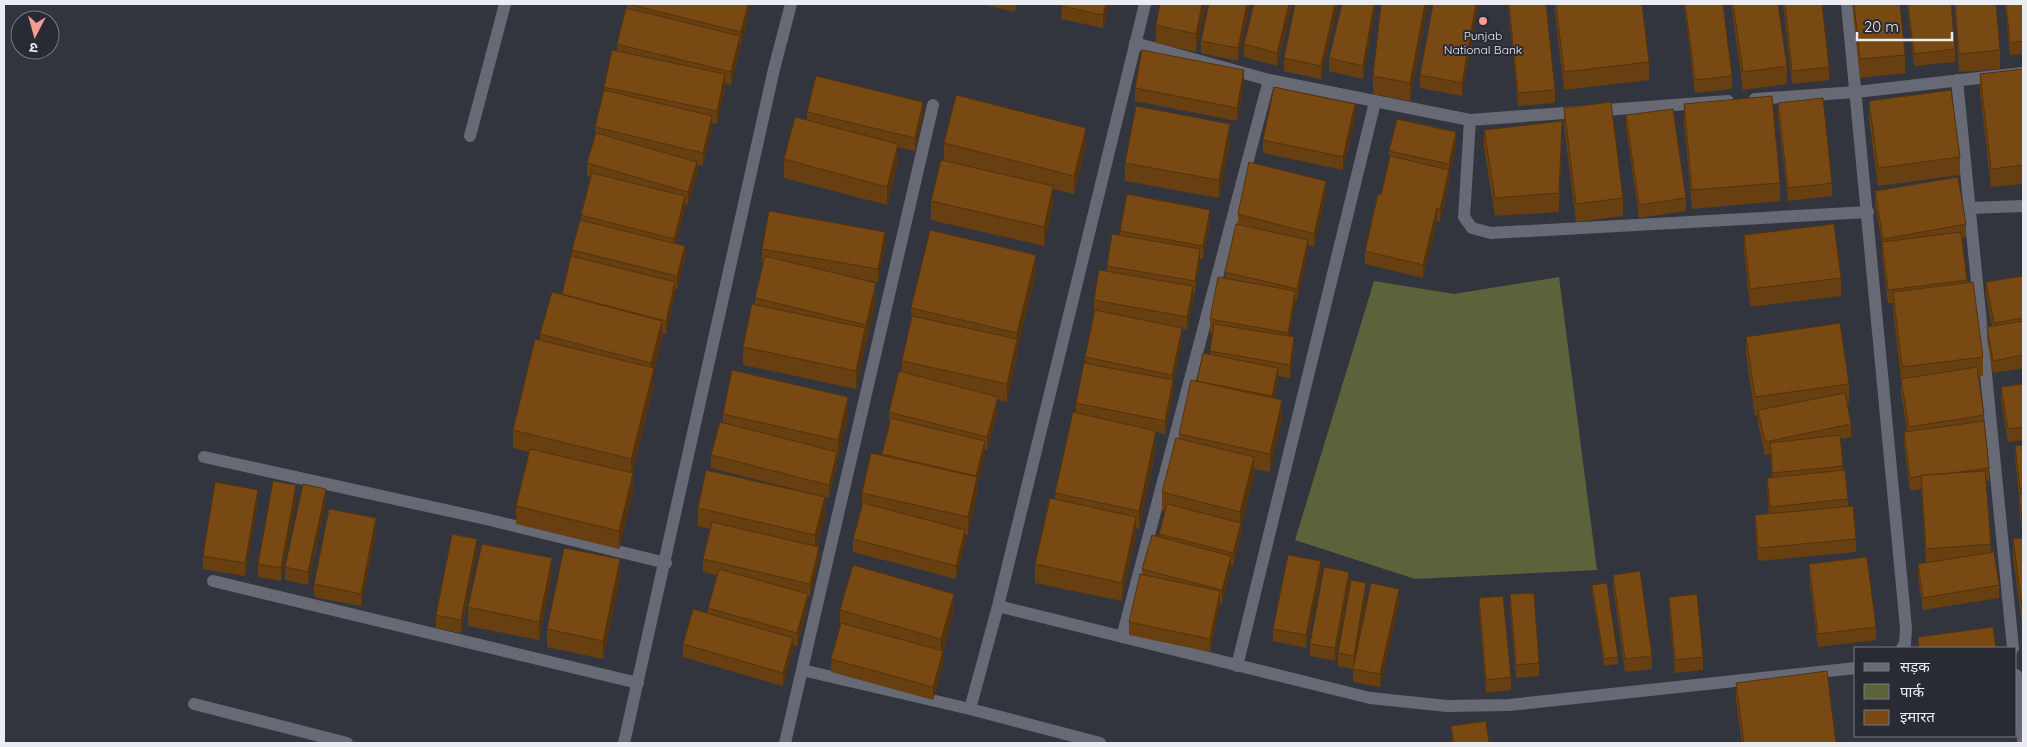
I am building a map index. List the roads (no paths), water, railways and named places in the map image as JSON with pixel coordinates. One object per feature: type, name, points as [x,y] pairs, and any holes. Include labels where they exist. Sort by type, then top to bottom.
[{"type":"street","points":[[470,136],[505,4]]},
{"type":"street","points":[[624,743],[666,563],[774,69],[791,4]]},
{"type":"street","points":[[970,709],[998,606],[1145,4]]},
{"type":"street","points":[[1847,4],[1906,628],[1905,644],[1903,647]]},
{"type":"street","points":[[1135,43],[1269,80],[1470,120],[1856,92],[2023,74]]},
{"type":"street","points":[[1122,637],[1269,80]]},
{"type":"street","points":[[1957,80],[2013,647]]},
{"type":"street","points":[[1237,666],[1375,102]]},
{"type":"street","points":[[785,743],[933,105]]},
{"type":"street","points":[[1470,120],[1464,218],[1472,228],[1485,232],[1868,212]]},
{"type":"street","points":[[1970,208],[2023,206]]},
{"type":"street","points":[[204,457],[486,519],[666,563]]},
{"type":"street","points":[[213,581],[638,683]]},
{"type":"street","points":[[998,606],[1370,698],[1447,706],[1509,705],[1854,668]]},
{"type":"street","points":[[802,670],[970,709],[1100,743]]},
{"type":"street","points":[[2017,683],[2023,740]]},
{"type":"street","points":[[194,704],[347,743]]},
{"type":"place","name":"Punjab National Bank","points":[[1483,21]]}]
